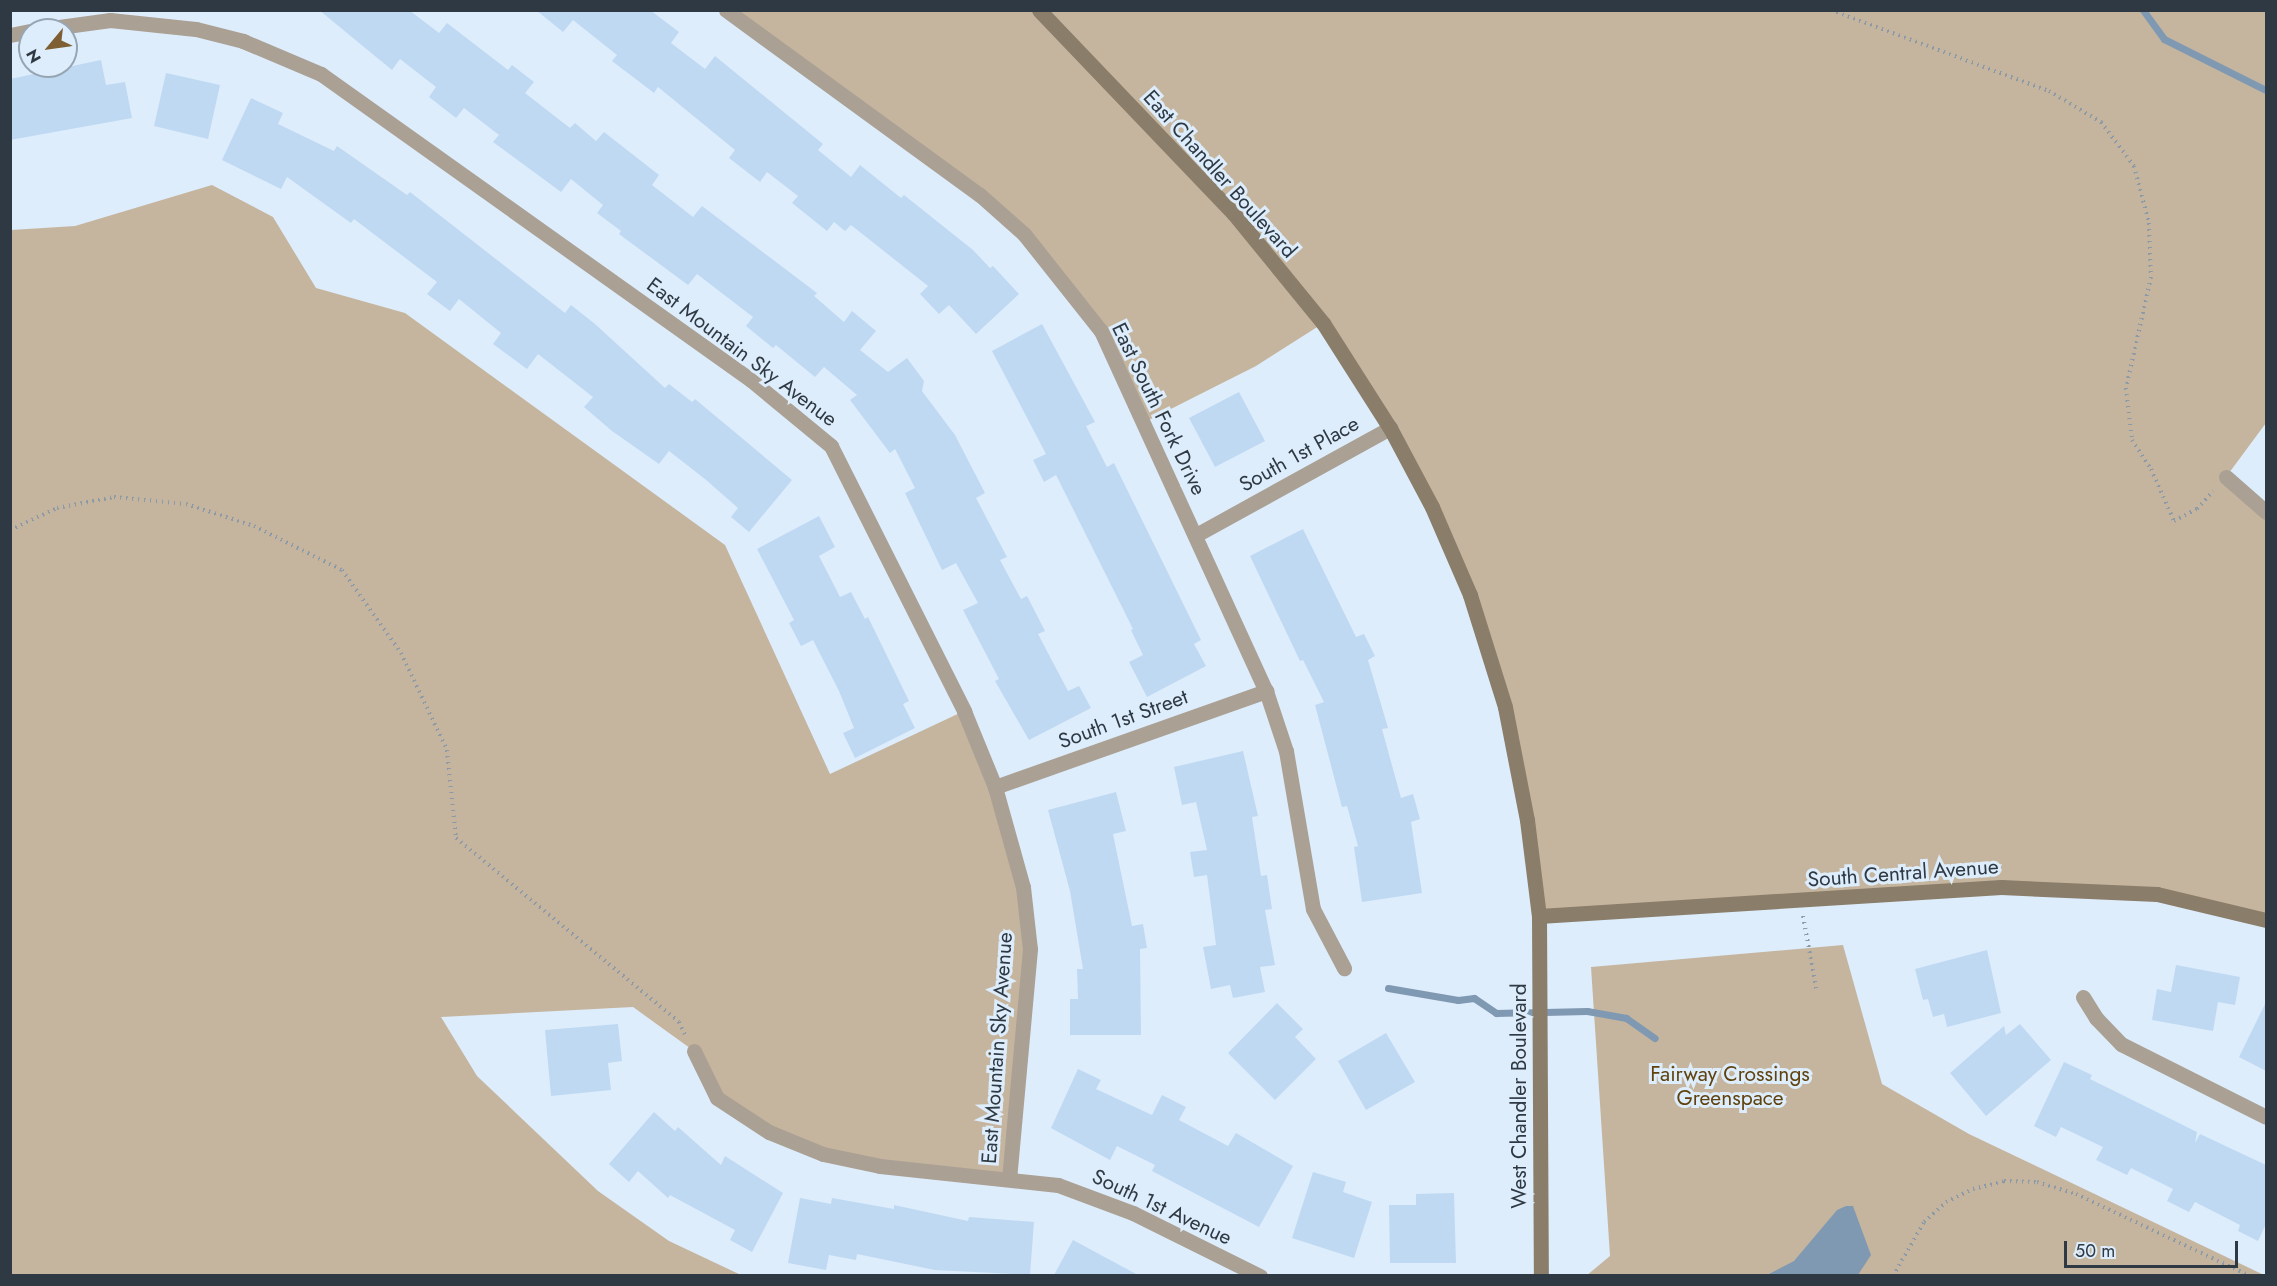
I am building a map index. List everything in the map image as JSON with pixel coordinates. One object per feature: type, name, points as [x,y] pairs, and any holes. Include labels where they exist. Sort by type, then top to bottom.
[{"type":"main road","name":"East Chandler Boulevard","points":[[1039,10],[1234,214],[1323,323],[1390,428],[1432,507],[1470,595],[1505,706],[1527,820],[1539,916]]},
{"type":"main road","name":"South Central Avenue","points":[[1539,916],[2001,887],[2091,888],[2157,894],[2266,920]]},
{"type":"main road","name":"West Chandler Boulevard","points":[[1539,916],[1541,1275]]},
{"type":"street","name":"East South Fork Drive","points":[[726,10],[980,195],[1024,234],[1101,331],[1266,691],[1286,751],[1313,909],[1344,968]]},
{"type":"street","name":"East Mountain Sky Avenue","points":[[78,24],[111,20],[196,29],[243,41],[321,74],[811,426],[831,446],[847,471],[964,711],[995,788],[1023,887],[1030,949],[1010,1179]]},
{"type":"street","name":"South 1st Place","points":[[1196,535],[1390,428]]},
{"type":"street","points":[[2226,477],[2266,512]]},
{"type":"street","name":"South 1st Street","points":[[995,788],[1266,691]]},
{"type":"street","points":[[2084,997],[2096,1018],[2121,1044],[2266,1117]]},
{"type":"street","name":"South 1st Avenue","points":[[694,1051],[717,1098],[769,1131],[823,1154],[879,1166],[1058,1185],[1102,1199],[1260,1275]]},
{"type":"path","points":[[1832,10],[2049,91],[2101,122],[2134,166],[2150,223],[2151,278],[2126,388],[2132,440],[2151,469],[2174,521],[2198,509],[2226,477]]},
{"type":"path","points":[[10,530],[57,508],[114,497],[186,504],[255,526],[342,570],[401,653],[447,750],[456,838],[679,1022],[694,1051]]},
{"type":"path","points":[[1800,901],[1817,992]]},
{"type":"path","points":[[1893,1275],[1924,1222],[1946,1202],[1973,1188],[2004,1181],[2037,1182],[2076,1194],[2250,1275]]},
{"type":"green space","points":[[726,11],[2266,11],[2266,423],[2226,477],[2266,512],[2266,920],[2091,888],[1539,916],[1505,707],[1433,507],[1322,324],[1256,366],[1143,423],[1101,331],[1024,234]]},
{"type":"green space","points":[[212,185],[273,217],[316,288],[405,313],[725,545],[830,774],[964,711],[995,787],[1030,949],[1009,1179],[823,1154],[717,1098],[694,1051],[633,1007],[441,1017],[477,1076],[598,1191],[669,1241],[741,1275],[11,1276],[11,230],[75,226]]},
{"type":"green space","name":"Fairway Crossings Greenspace","points":[[1843,945],[1882,1084],[1969,1134],[2264,1275],[1586,1276],[1610,1256],[1591,967]]},
{"type":"water","points":[[1853,1206],[1871,1255],[1858,1275],[1767,1275],[1794,1261],[1837,1210]]},
{"type":"building","points":[[319,10],[409,10],[439,33],[447,23],[508,70],[512,65],[534,82],[525,93],[570,128],[575,123],[596,141],[604,132],[659,175],[652,185],[693,217],[702,206],[817,293],[814,296],[844,322],[852,311],[876,331],[860,350],[888,372],[907,358],[924,381],[922,391],[955,435],[985,493],[976,498],[1007,557],[1000,560],[1021,599],[1027,596],[1045,631],[1038,634],[1068,691],[1079,686],[1091,708],[1029,740],[995,681],[999,679],[963,610],[978,603],[956,563],[942,570],[905,493],[915,488],[895,449],[890,453],[850,400],[857,395],[824,367],[815,377],[776,345],[773,348],[746,326],[753,317],[697,274],[688,285],[619,234],[621,231],[597,213],[603,205],[571,179],[561,192],[493,142],[499,135],[464,108],[456,118],[429,97],[436,87],[400,59],[392,70]]},
{"type":"building","points":[[536,10],[650,10],[679,32],[671,43],[705,69],[715,56],[823,144],[818,150],[851,177],[860,165],[901,198],[904,195],[973,250],[990,268],[993,266],[1019,294],[976,334],[949,305],[939,314],[920,294],[928,286],[851,225],[845,231],[834,222],[827,231],[792,203],[798,196],[767,172],[760,182],[729,158],[735,150],[658,87],[654,93],[612,61],[617,55],[573,20],[563,32]]},
{"type":"building","points":[[101,60],[106,85],[125,82],[132,118],[10,140],[10,79],[78,78],[78,65]]},
{"type":"building","points":[[166,73],[220,85],[208,139],[154,126]]},
{"type":"building","points":[[251,98],[283,113],[278,124],[334,151],[337,146],[407,195],[410,192],[565,313],[571,305],[665,388],[669,384],[692,402],[695,399],[792,480],[749,532],[731,517],[738,508],[705,479],[669,451],[659,464],[612,431],[584,407],[593,397],[538,354],[527,369],[493,344],[501,333],[459,299],[450,311],[427,294],[437,282],[354,219],[351,223],[287,177],[281,189],[222,160]]},
{"type":"building","points":[[1042,324],[1095,422],[1086,426],[1107,467],[1114,463],[1201,640],[1194,644],[1206,666],[1147,697],[1129,662],[1143,655],[1131,630],[1133,629],[1056,475],[1044,482],[1033,460],[1046,454],[992,351]]},
{"type":"building","points":[[1239,392],[1265,441],[1215,467],[1189,418]]},
{"type":"building","points":[[819,516],[835,547],[819,556],[840,597],[851,592],[865,619],[868,617],[909,701],[903,704],[915,728],[855,758],[843,733],[854,728],[839,691],[813,640],[801,646],[789,623],[794,620],[757,549]]},
{"type":"building","points":[[1303,529],[1356,637],[1364,634],[1375,656],[1368,660],[1388,728],[1382,729],[1401,798],[1413,794],[1420,819],[1411,822],[1422,893],[1362,902],[1354,847],[1358,846],[1347,806],[1342,807],[1315,705],[1324,702],[1303,660],[1300,661],[1250,556]]},
{"type":"building","points":[[1243,751],[1258,816],[1252,817],[1261,876],[1267,875],[1272,909],[1265,910],[1275,965],[1260,967],[1265,992],[1233,998],[1230,985],[1211,989],[1203,947],[1216,945],[1207,875],[1194,877],[1190,852],[1207,850],[1196,802],[1182,805],[1174,767]]},
{"type":"building","points":[[1116,792],[1126,831],[1113,834],[1132,926],[1143,924],[1147,948],[1140,949],[1141,1035],[1070,1035],[1070,999],[1078,999],[1077,969],[1083,969],[1070,891],[1048,810]]},
{"type":"building","points":[[1987,950],[2001,1013],[1947,1027],[1944,1014],[1933,1017],[1928,999],[1923,1000],[1915,969]]},
{"type":"building","points":[[2176,965],[2240,977],[2235,1005],[2218,1002],[2213,1031],[2152,1020],[2157,989],[2171,992]]},
{"type":"building","points":[[2266,1002],[2266,1071],[2239,1057]]},
{"type":"building","points":[[1277,1003],[1303,1029],[1295,1037],[1316,1059],[1275,1100],[1228,1053]]},
{"type":"building","points":[[618,1024],[622,1061],[608,1063],[611,1090],[551,1096],[545,1030]]},
{"type":"building","points":[[2020,1024],[2051,1060],[1986,1116],[1950,1073],[2004,1026],[2006,1035]]},
{"type":"building","points":[[1386,1033],[1415,1082],[1366,1110],[1338,1061]]},
{"type":"building","points":[[2064,1062],[2092,1075],[2090,1079],[2197,1132],[2195,1143],[2200,1134],[2266,1165],[2266,1224],[2258,1241],[2238,1231],[2240,1225],[2195,1202],[2189,1212],[2167,1201],[2173,1189],[2131,1168],[2127,1175],[2096,1160],[2103,1147],[2061,1127],[2056,1137],[2034,1126]]},
{"type":"building","points":[[1078,1069],[1101,1080],[1096,1089],[1152,1115],[1162,1095],[1186,1107],[1179,1120],[1228,1146],[1236,1133],[1293,1166],[1259,1227],[1152,1171],[1155,1165],[1117,1146],[1110,1160],[1051,1128]]},
{"type":"building","points":[[654,1112],[675,1131],[678,1127],[721,1165],[725,1156],[783,1193],[752,1252],[730,1240],[735,1230],[670,1195],[668,1198],[638,1171],[629,1182],[609,1164]]},
{"type":"building","points":[[1313,1172],[1346,1182],[1343,1192],[1372,1202],[1354,1258],[1292,1238]]},
{"type":"building","points":[[1454,1193],[1456,1263],[1390,1263],[1389,1205],[1416,1205],[1416,1194]]},
{"type":"building","points":[[800,1198],[831,1204],[832,1198],[894,1209],[894,1205],[968,1221],[969,1217],[1034,1222],[1030,1275],[935,1270],[857,1254],[856,1260],[829,1255],[826,1270],[788,1263]]},
{"type":"building","points":[[1073,1240],[1138,1275],[1054,1275]]},
{"type":"waterway","points":[[2143,10],[2164,39],[2266,90]]},
{"type":"waterway","points":[[1388,988],[1458,1000],[1474,998],[1496,1013],[1587,1011],[1626,1018],[1655,1038]]}]
